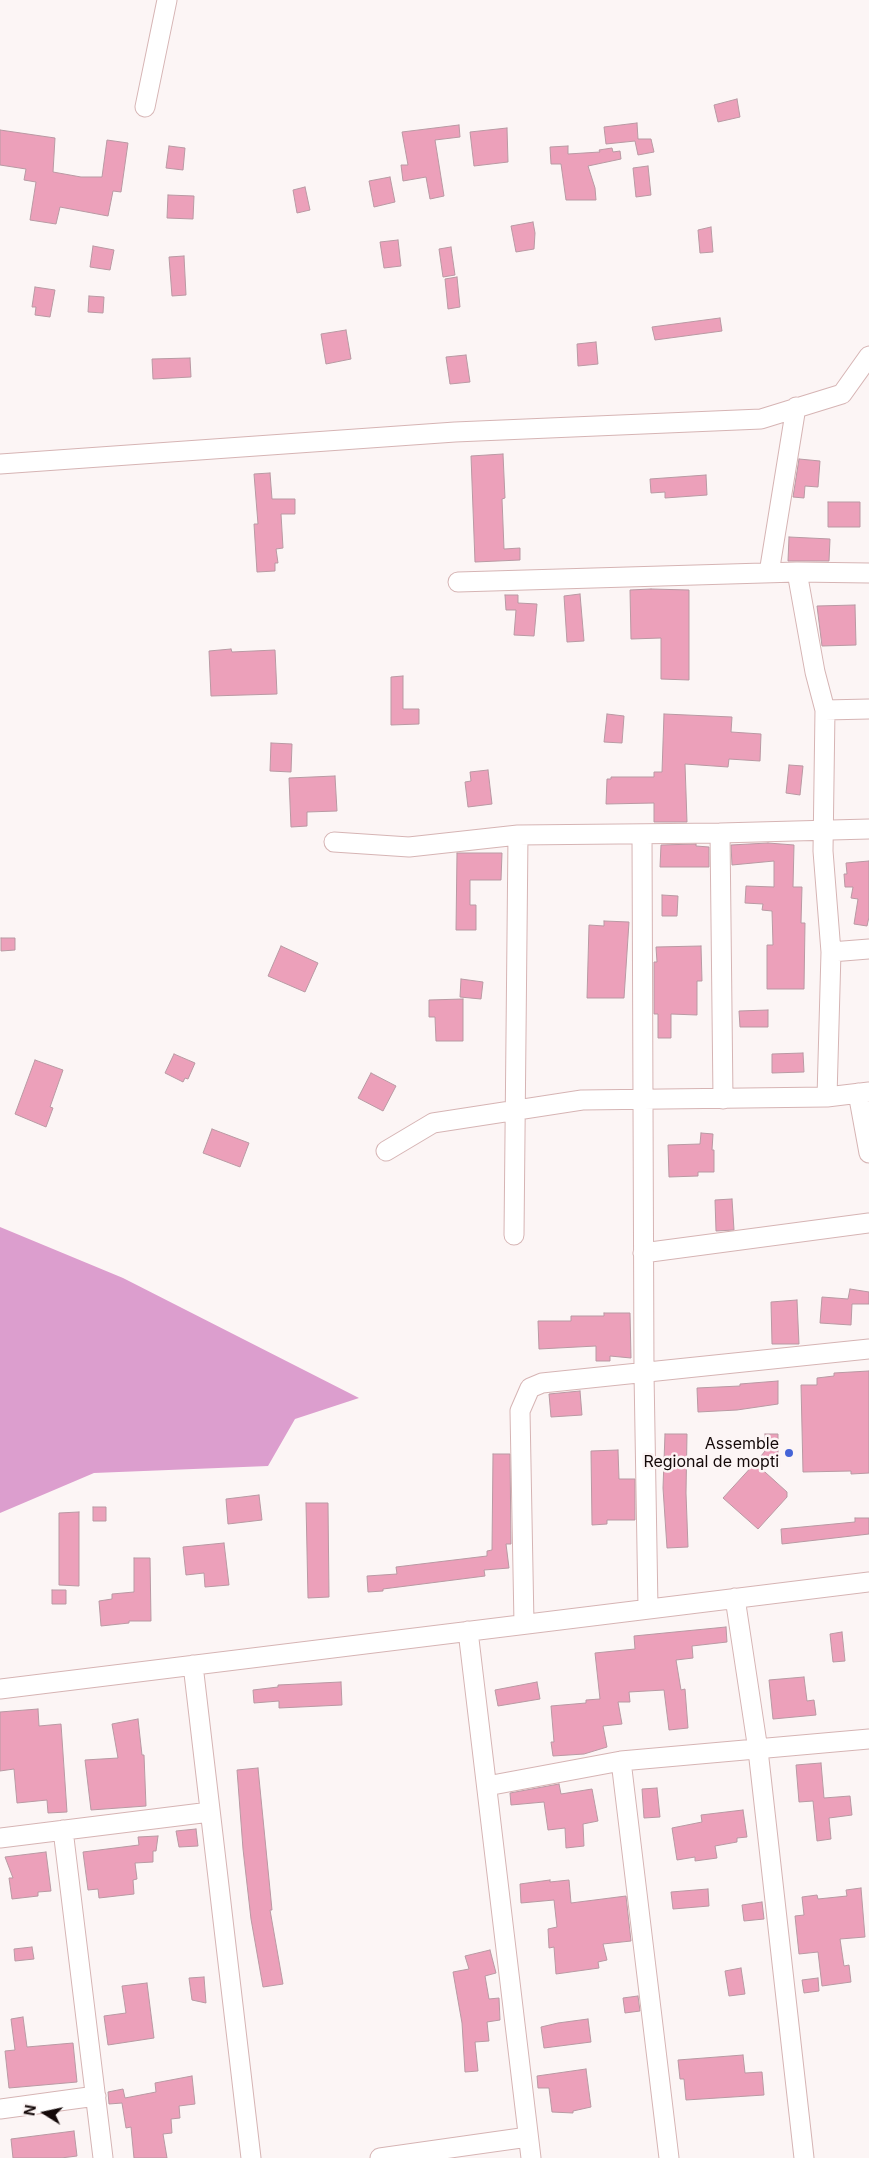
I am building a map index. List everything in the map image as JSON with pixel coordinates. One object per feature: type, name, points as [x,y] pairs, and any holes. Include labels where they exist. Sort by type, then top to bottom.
[{"type":"street","points":[[145,107],[167,0]]},
{"type":"street","points":[[0,464],[455,432],[761,419],[842,394],[869,356]]},
{"type":"street","points":[[769,573],[796,407]]},
{"type":"street","points":[[797,572],[815,672],[825,710],[823,851],[831,952],[827,1097]]},
{"type":"street","points":[[458,582],[797,572],[869,572]]},
{"type":"street","points":[[825,710],[869,708]]},
{"type":"street","points":[[334,842],[409,847],[518,835],[869,829]]},
{"type":"street","points":[[720,833],[723,1099]]},
{"type":"street","points":[[642,834],[643,1253],[648,1608]]},
{"type":"street","points":[[514,1235],[518,835]]},
{"type":"street","points":[[831,952],[869,950]]},
{"type":"street","points":[[386,1151],[433,1124],[582,1100],[827,1097],[864,1093],[869,1153]]},
{"type":"street","points":[[643,1253],[869,1223]]},
{"type":"street","points":[[524,1624],[520,1412],[530,1388],[542,1383],[869,1350]]},
{"type":"street","points":[[0,1689],[869,1582]]},
{"type":"street","points":[[735,1598],[758,1750],[804,2158]]},
{"type":"street","points":[[468,1631],[531,2158]]},
{"type":"street","points":[[193,1665],[251,2158]]},
{"type":"street","points":[[487,1786],[622,1762],[869,1739]]},
{"type":"street","points":[[622,1762],[668,2158]]},
{"type":"street","points":[[0,1838],[210,1812]]},
{"type":"street","points":[[63,1830],[103,2158]]},
{"type":"street","points":[[0,2109],[96,2096]]},
{"type":"street","points":[[380,2158],[528,2137]]},
{"type":"shaded area","points":[[0,1227],[123,1278],[359,1398],[295,1419],[268,1466],[94,1473],[0,1513]]},
{"type":"building","points":[[737,99],[740,117],[718,122],[714,105]]},
{"type":"building","points":[[637,123],[638,139],[651,139],[654,152],[638,155],[635,141],[606,144],[604,127]]},
{"type":"building","points":[[459,125],[460,137],[435,140],[444,196],[430,199],[426,177],[403,181],[401,165],[408,165],[402,132]]},
{"type":"building","points":[[507,128],[508,162],[474,166],[470,132]]},
{"type":"building","points":[[0,130],[55,138],[53,172],[81,177],[102,177],[107,140],[128,143],[121,192],[113,191],[108,216],[60,207],[56,224],[30,220],[36,182],[24,180],[26,169],[0,165]]},
{"type":"building","points":[[169,146],[185,148],[183,170],[166,168]]},
{"type":"building","points":[[568,146],[568,154],[600,152],[599,150],[612,148],[613,152],[620,151],[621,159],[588,166],[595,188],[596,200],[566,200],[561,164],[551,164],[550,147]]},
{"type":"building","points":[[648,166],[651,195],[636,197],[633,168]]},
{"type":"building","points":[[390,177],[395,202],[374,207],[369,181]]},
{"type":"building","points":[[305,187],[310,210],[297,213],[293,190]]},
{"type":"building","points":[[168,195],[194,196],[193,219],[167,218]]},
{"type":"building","points":[[533,222],[535,233],[534,249],[516,252],[511,226]]},
{"type":"building","points":[[711,227],[713,252],[700,253],[698,230]]},
{"type":"building","points":[[398,240],[401,266],[384,268],[380,242]]},
{"type":"building","points":[[93,246],[114,250],[110,270],[90,267]]},
{"type":"building","points":[[451,247],[455,275],[443,277],[439,249]]},
{"type":"building","points":[[184,256],[186,295],[172,296],[169,257]]},
{"type":"building","points":[[457,277],[460,307],[448,309],[445,279]]},
{"type":"building","points":[[35,287],[55,290],[50,317],[35,315],[36,307],[32,307]]},
{"type":"building","points":[[89,296],[104,297],[103,313],[88,312]]},
{"type":"building","points":[[720,318],[722,331],[655,340],[652,327]]},
{"type":"building","points":[[346,330],[351,359],[326,364],[321,334]]},
{"type":"building","points":[[596,342],[598,364],[578,366],[577,344]]},
{"type":"building","points":[[466,355],[470,382],[450,384],[446,357]]},
{"type":"building","points":[[190,358],[191,377],[153,379],[152,359]]},
{"type":"building","points":[[503,454],[505,498],[502,499],[504,549],[520,548],[520,560],[475,562],[471,456]]},
{"type":"building","points":[[799,459],[820,461],[818,487],[805,486],[804,498],[793,497]]},
{"type":"building","points":[[270,473],[272,499],[295,499],[295,514],[281,514],[283,548],[276,549],[278,563],[275,563],[275,571],[257,572],[254,524],[258,524],[254,474]]},
{"type":"building","points":[[706,475],[707,495],[665,498],[665,492],[651,493],[650,479]]},
{"type":"building","points":[[828,502],[860,502],[860,527],[828,527]]},
{"type":"building","points":[[789,537],[830,539],[829,561],[788,561]]},
{"type":"building","points":[[630,590],[689,590],[689,680],[661,679],[661,638],[631,639]]},
{"type":"building","points":[[580,594],[584,641],[567,642],[564,596]]},
{"type":"building","points":[[505,595],[518,595],[518,603],[537,604],[534,636],[514,635],[516,610],[506,610]]},
{"type":"building","points":[[855,605],[856,645],[822,646],[817,606]]},
{"type":"building","points":[[231,649],[232,652],[275,650],[277,694],[211,696],[209,651]]},
{"type":"building","points":[[403,676],[403,709],[419,709],[419,724],[391,725],[391,677]]},
{"type":"building","points":[[607,714],[624,716],[622,743],[604,742]]},
{"type":"building","points":[[664,714],[732,717],[731,732],[761,734],[760,761],[729,759],[728,767],[685,764],[687,822],[654,822],[654,803],[606,804],[607,779],[611,779],[611,777],[654,777],[654,772],[662,772]]},
{"type":"building","points":[[271,743],[292,744],[291,772],[270,771]]},
{"type":"building","points":[[789,765],[803,766],[800,795],[786,793]]},
{"type":"building","points":[[488,770],[492,804],[468,807],[465,782],[471,781],[470,772]]},
{"type":"building","points":[[335,776],[337,811],[307,812],[307,826],[291,827],[289,778]]},
{"type":"building","points":[[768,843],[794,845],[793,887],[802,887],[801,923],[805,923],[804,989],[767,989],[767,945],[773,945],[772,911],[762,910],[763,904],[745,903],[746,886],[774,887],[774,861],[732,865],[731,845]]},
{"type":"building","points":[[696,844],[696,846],[709,847],[709,867],[660,867],[661,845]]},
{"type":"building","points":[[457,853],[502,853],[501,880],[470,880],[470,905],[476,905],[476,930],[456,930]]},
{"type":"building","points":[[869,861],[869,917],[867,926],[854,924],[858,899],[851,898],[853,887],[845,887],[844,874],[847,874],[846,863]]},
{"type":"building","points":[[662,895],[678,896],[677,916],[662,916]]},
{"type":"building","points":[[604,921],[629,922],[624,998],[587,998],[589,925],[604,926]]},
{"type":"building","points":[[1,938],[15,938],[15,950],[1,951]]},
{"type":"building","points":[[281,946],[318,963],[305,992],[268,976]]},
{"type":"building","points":[[701,946],[702,981],[697,981],[697,1015],[671,1014],[671,1038],[658,1038],[658,1014],[654,1014],[654,962],[657,962],[656,947]]},
{"type":"building","points":[[461,979],[483,982],[481,999],[460,997]]},
{"type":"building","points":[[463,999],[463,1041],[436,1041],[435,1017],[429,1017],[429,1000]]},
{"type":"building","points":[[768,1010],[768,1027],[740,1027],[739,1011]]},
{"type":"building","points":[[803,1053],[804,1072],[772,1073],[772,1054]]},
{"type":"building","points":[[174,1054],[195,1063],[188,1079],[185,1078],[183,1082],[165,1073]]},
{"type":"building","points":[[35,1060],[63,1070],[50,1107],[53,1108],[46,1127],[15,1114]]},
{"type":"building","points":[[371,1073],[396,1086],[383,1111],[358,1098]]},
{"type":"building","points":[[212,1129],[249,1143],[240,1167],[203,1153]]},
{"type":"building","points":[[701,1133],[713,1134],[714,1172],[698,1172],[698,1176],[669,1177],[668,1145],[700,1144]]},
{"type":"building","points":[[732,1199],[734,1230],[716,1231],[715,1200]]},
{"type":"building","points":[[850,1289],[869,1292],[869,1304],[852,1304],[851,1325],[820,1323],[822,1297],[848,1299]]},
{"type":"building","points":[[797,1300],[799,1344],[772,1344],[771,1302]]},
{"type":"building","points":[[604,1313],[630,1313],[631,1358],[610,1356],[610,1361],[596,1361],[596,1346],[539,1349],[538,1321],[571,1321],[571,1316],[604,1316]]},
{"type":"building","points":[[869,1371],[869,1473],[851,1474],[851,1471],[803,1472],[801,1385],[817,1385],[817,1378],[834,1376],[834,1373]]},
{"type":"building","points":[[778,1381],[778,1404],[737,1410],[698,1412],[697,1388],[740,1386],[740,1384]]},
{"type":"building","points":[[580,1391],[582,1415],[551,1417],[549,1394]]},
{"type":"building","points":[[665,1434],[687,1434],[686,1493],[688,1547],[667,1548],[663,1488]]},
{"type":"building","points":[[765,1434],[778,1434],[778,1461],[757,1461],[765,1451]]},
{"type":"building","points":[[618,1450],[619,1479],[635,1479],[635,1520],[607,1520],[607,1524],[592,1525],[591,1451]]},
{"type":"building","points":[[493,1454],[510,1454],[511,1544],[506,1544],[509,1568],[484,1570],[485,1576],[368,1592],[367,1576],[397,1574],[396,1567],[487,1556],[487,1551],[492,1550]]},
{"type":"building","points":[[755,1463],[787,1492],[787,1497],[758,1529],[723,1498]]},
{"type":"building","points":[[259,1495],[262,1520],[228,1524],[226,1499]]},
{"type":"building","points":[[306,1503],[328,1503],[329,1597],[308,1598]]},
{"type":"building","points":[[93,1507],[106,1507],[106,1521],[93,1521]]},
{"type":"building","points":[[79,1512],[79,1586],[59,1585],[59,1513]]},
{"type":"building","points":[[855,1518],[869,1518],[869,1534],[782,1544],[781,1529],[855,1522]]},
{"type":"building","points":[[224,1543],[229,1585],[205,1587],[204,1573],[186,1575],[183,1547]]},
{"type":"building","points":[[134,1558],[150,1558],[151,1621],[129,1621],[129,1623],[101,1626],[99,1601],[112,1599],[112,1594],[134,1592]]},
{"type":"building","points":[[52,1590],[66,1590],[66,1604],[52,1604]]},
{"type":"building","points":[[726,1627],[727,1642],[692,1646],[693,1658],[676,1660],[681,1690],[685,1689],[688,1728],[669,1730],[664,1690],[629,1692],[630,1702],[618,1702],[622,1724],[603,1726],[607,1747],[584,1754],[553,1756],[551,1742],[554,1742],[551,1706],[586,1703],[586,1700],[600,1699],[595,1653],[635,1649],[634,1636]]},
{"type":"building","points":[[842,1632],[845,1661],[833,1662],[830,1634]]},
{"type":"building","points":[[804,1677],[807,1701],[814,1700],[816,1715],[773,1719],[769,1680]]},
{"type":"building","points":[[341,1682],[342,1705],[279,1708],[279,1701],[254,1703],[253,1690],[278,1687],[278,1685]]},
{"type":"building","points":[[537,1682],[540,1699],[498,1706],[495,1690]]},
{"type":"building","points":[[38,1709],[39,1726],[61,1724],[67,1812],[48,1813],[47,1800],[17,1803],[14,1769],[0,1771],[0,1712]]},
{"type":"building","points":[[138,1719],[142,1755],[144,1755],[146,1806],[91,1810],[85,1760],[118,1758],[112,1724]]},
{"type":"building","points":[[821,1763],[824,1798],[850,1796],[852,1815],[829,1818],[831,1839],[817,1841],[813,1801],[799,1802],[796,1765]]},
{"type":"building","points":[[258,1768],[272,1910],[270,1910],[283,1984],[263,1987],[251,1919],[237,1770]]},
{"type":"building","points":[[559,1784],[561,1794],[592,1789],[598,1821],[583,1824],[584,1846],[566,1848],[565,1828],[548,1830],[544,1802],[511,1805],[510,1793]]},
{"type":"building","points":[[657,1788],[660,1817],[644,1818],[642,1789]]},
{"type":"building","points":[[743,1810],[747,1837],[737,1838],[737,1842],[715,1846],[717,1858],[695,1861],[695,1857],[677,1860],[672,1828],[702,1822],[701,1815]]},
{"type":"building","points":[[196,1829],[198,1846],[179,1847],[176,1831]]},
{"type":"building","points":[[158,1836],[156,1851],[153,1851],[153,1862],[135,1863],[137,1879],[133,1880],[134,1894],[99,1898],[98,1889],[88,1890],[83,1852],[139,1845],[138,1837]]},
{"type":"building","points":[[46,1852],[51,1891],[38,1892],[38,1896],[12,1899],[9,1878],[13,1878],[5,1857]]},
{"type":"building","points":[[550,1880],[550,1882],[569,1880],[571,1903],[626,1896],[631,1941],[603,1944],[607,1960],[598,1962],[599,1968],[556,1974],[554,1947],[549,1948],[548,1929],[557,1927],[554,1900],[521,1903],[520,1884]]},
{"type":"building","points":[[861,1888],[865,1937],[840,1939],[844,1966],[849,1965],[851,1982],[822,1986],[818,1952],[799,1954],[795,1916],[804,1915],[802,1897],[817,1895],[818,1899],[847,1896],[846,1890]]},
{"type":"building","points":[[708,1889],[709,1906],[673,1909],[671,1892]]},
{"type":"building","points":[[762,1902],[764,1919],[744,1921],[742,1905]]},
{"type":"building","points":[[32,1947],[34,1959],[15,1961],[14,1949]]},
{"type":"building","points":[[490,1950],[496,1973],[485,1976],[489,1999],[499,1998],[500,2020],[487,2022],[489,2041],[475,2042],[478,2071],[465,2072],[462,2023],[453,1972],[469,1969],[465,1956]]},
{"type":"building","points":[[741,1968],[745,1994],[729,1996],[725,1971]]},
{"type":"building","points":[[204,1977],[206,2003],[192,2000],[189,1978]]},
{"type":"building","points":[[818,1978],[819,1991],[804,1993],[802,1980]]},
{"type":"building","points":[[147,1983],[154,2038],[108,2045],[104,2016],[126,2013],[122,1986]]},
{"type":"building","points":[[638,1996],[640,2011],[625,2013],[623,1998]]},
{"type":"building","points":[[23,2017],[27,2047],[73,2043],[77,2082],[9,2088],[5,2051],[15,2050],[11,2019]]},
{"type":"building","points":[[588,2019],[591,2042],[544,2048],[541,2027]]},
{"type":"building","points":[[743,2055],[745,2073],[762,2072],[764,2095],[686,2100],[684,2079],[680,2079],[678,2060]]},
{"type":"building","points":[[586,2069],[591,2107],[573,2111],[573,2113],[552,2112],[549,2088],[538,2088],[537,2076]]},
{"type":"building","points":[[192,2076],[195,2104],[179,2106],[180,2118],[171,2119],[172,2133],[163,2134],[167,2158],[134,2158],[131,2127],[126,2128],[122,2103],[109,2104],[108,2092],[123,2089],[125,2098],[156,2092],[155,2083]]},
{"type":"building","points":[[74,2131],[77,2156],[13,2158],[11,2139]]},
{"type":"place","name":"Assemble Regional de mopti","points":[[789,1453]]}]
